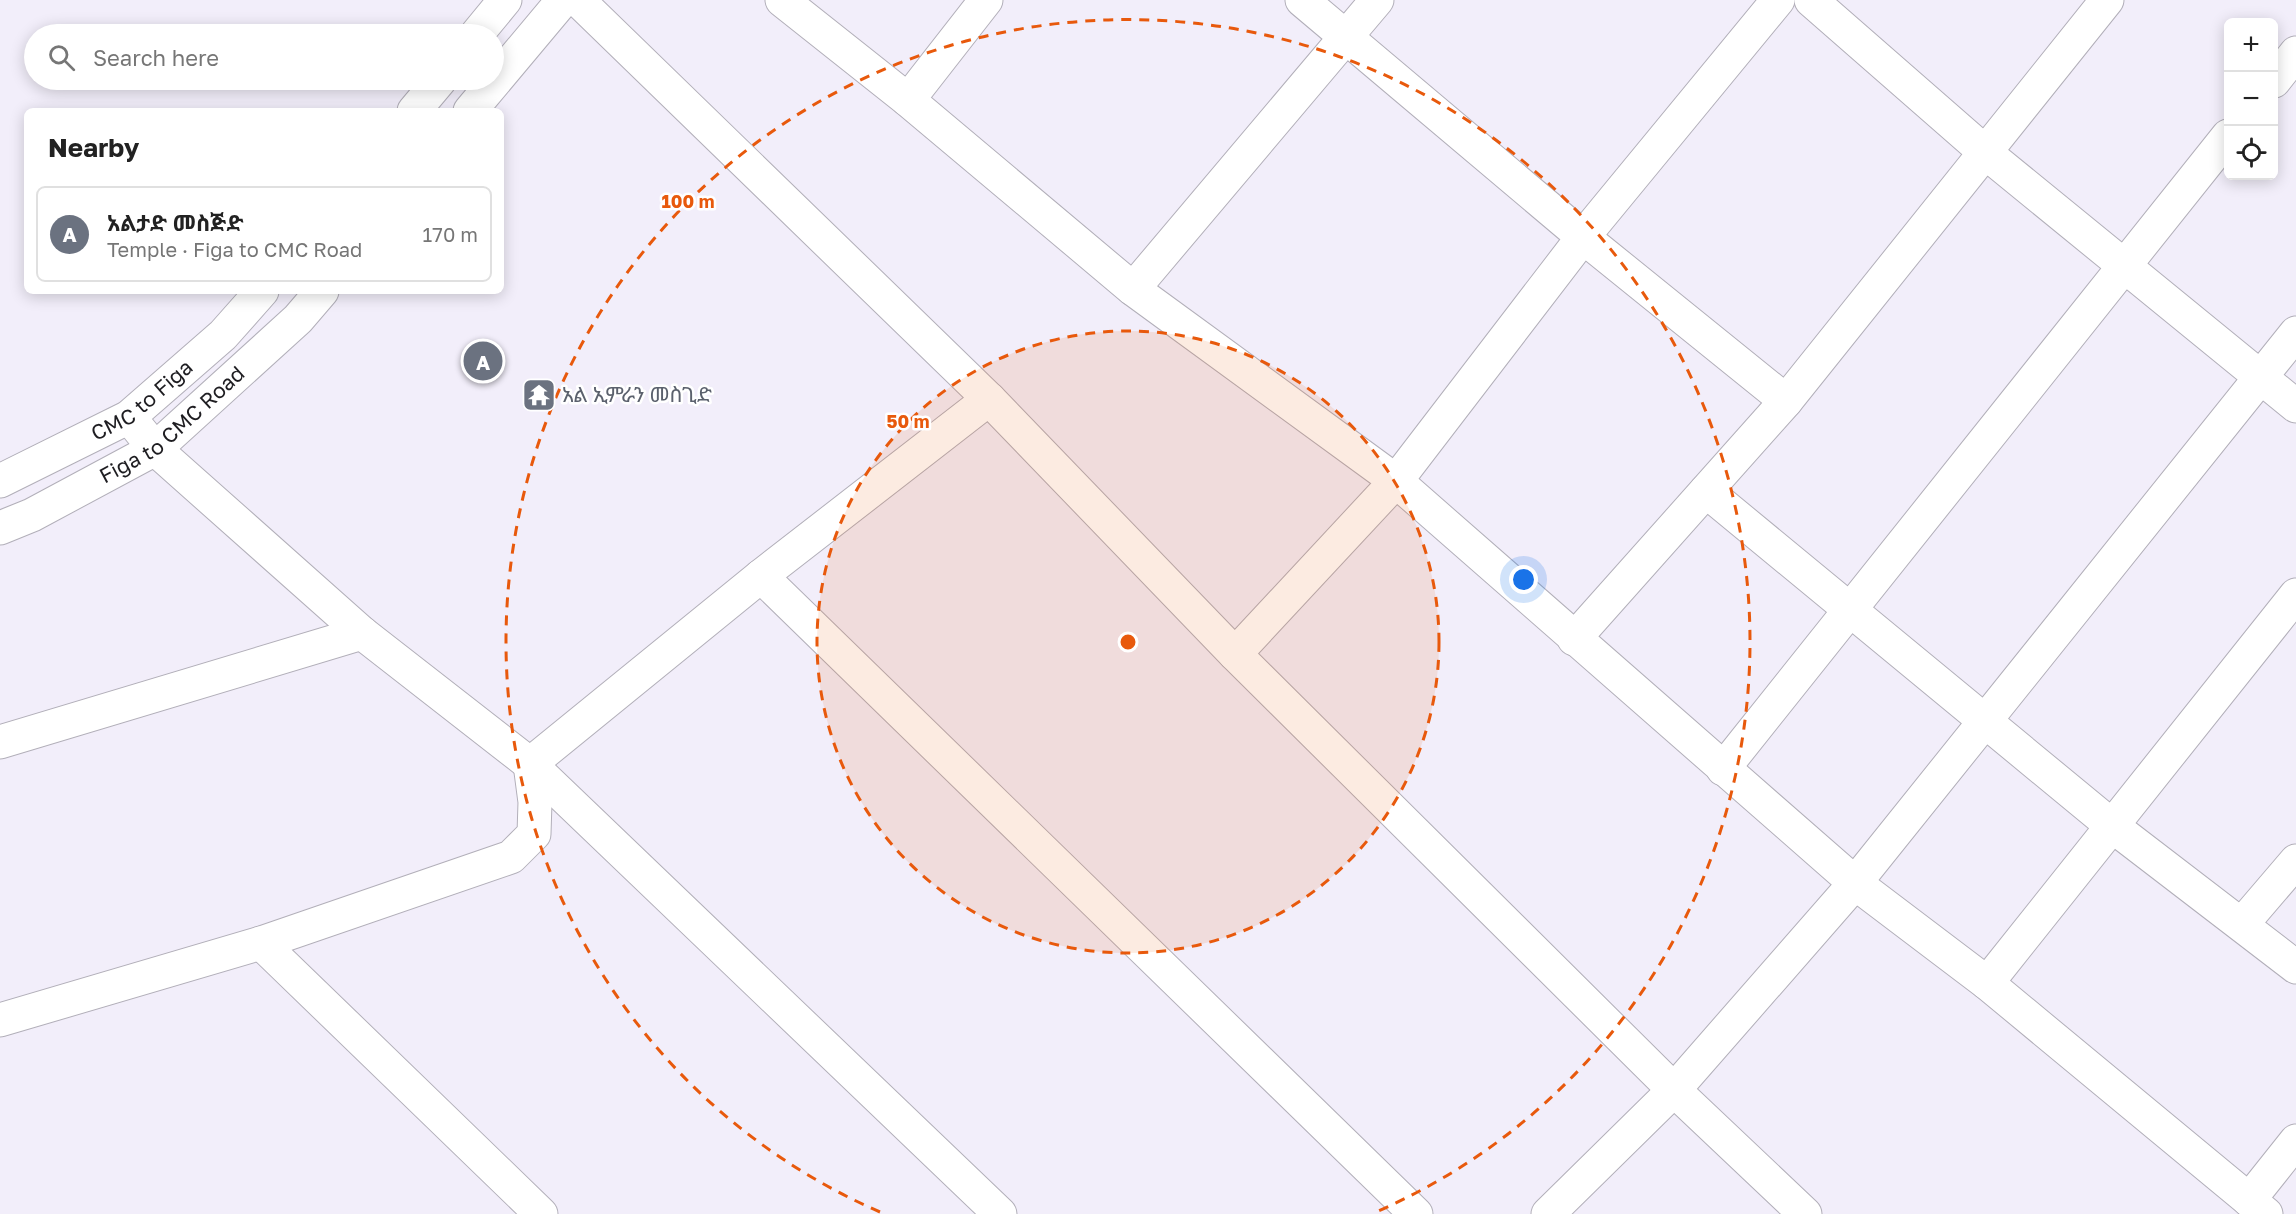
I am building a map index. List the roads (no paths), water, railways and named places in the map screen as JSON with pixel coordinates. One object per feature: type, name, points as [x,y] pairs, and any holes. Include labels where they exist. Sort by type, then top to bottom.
[{"type":"street","points":[[485,24],[505,0]]},
{"type":"street","points":[[504,70],[563,0]]},
{"type":"street","points":[[578,0],[989,399],[1235,654],[1674,1090],[1805,1214]]},
{"type":"street","points":[[783,0],[908,100],[1132,289],[1396,481],[1855,883],[1987,982],[2257,1207],[2296,1141]]},
{"type":"street","points":[[908,100],[986,0]]},
{"type":"street","points":[[1302,0],[1582,237],[1786,401]]},
{"type":"street","points":[[1132,289],[1377,0]]},
{"type":"street","points":[[1235,654],[1396,481],[1582,237],[1778,0]]},
{"type":"street","points":[[1811,0],[1986,153],[2296,406]]},
{"type":"street","points":[[1574,639],[1786,401],[2107,0]]},
{"type":"street","points":[[2278,76],[2296,53]]},
{"type":"street","points":[[417,108],[432,90]]},
{"type":"street","points":[[473,108],[488,90]]},
{"type":"street","points":[[1723,769],[2224,142]]},
{"type":"street","name":"CMC to Figa","points":[[0,481],[129,417],[223,335],[259,294]]},
{"type":"street","name":"Figa to CMC Road","points":[[0,528],[32,515],[155,449],[298,319],[319,294]]},
{"type":"street","points":[[1548,1214],[1674,1090],[1855,883],[1987,722],[2296,333]]},
{"type":"street","points":[[530,764],[761,576],[989,399]]},
{"type":"street","points":[[129,417],[155,449],[362,633],[530,764],[1000,1214]]},
{"type":"street","points":[[1706,491],[2112,825],[2243,923],[2296,967]]},
{"type":"street","points":[[761,576],[1416,1214]]},
{"type":"street","points":[[1987,982],[2296,596]]},
{"type":"street","points":[[0,742],[362,633]]},
{"type":"street","points":[[0,1020],[261,943],[511,857],[534,834],[536,802],[530,764]]},
{"type":"street","points":[[2243,923],[2296,861]]},
{"type":"street","points":[[261,943],[541,1214]]},
{"type":"place","name":"አልታድ መስጅድ","points":[[483,361]]},
{"type":"place","name":"አል ኢምራን መስጊድ","points":[[539,395]]}]
